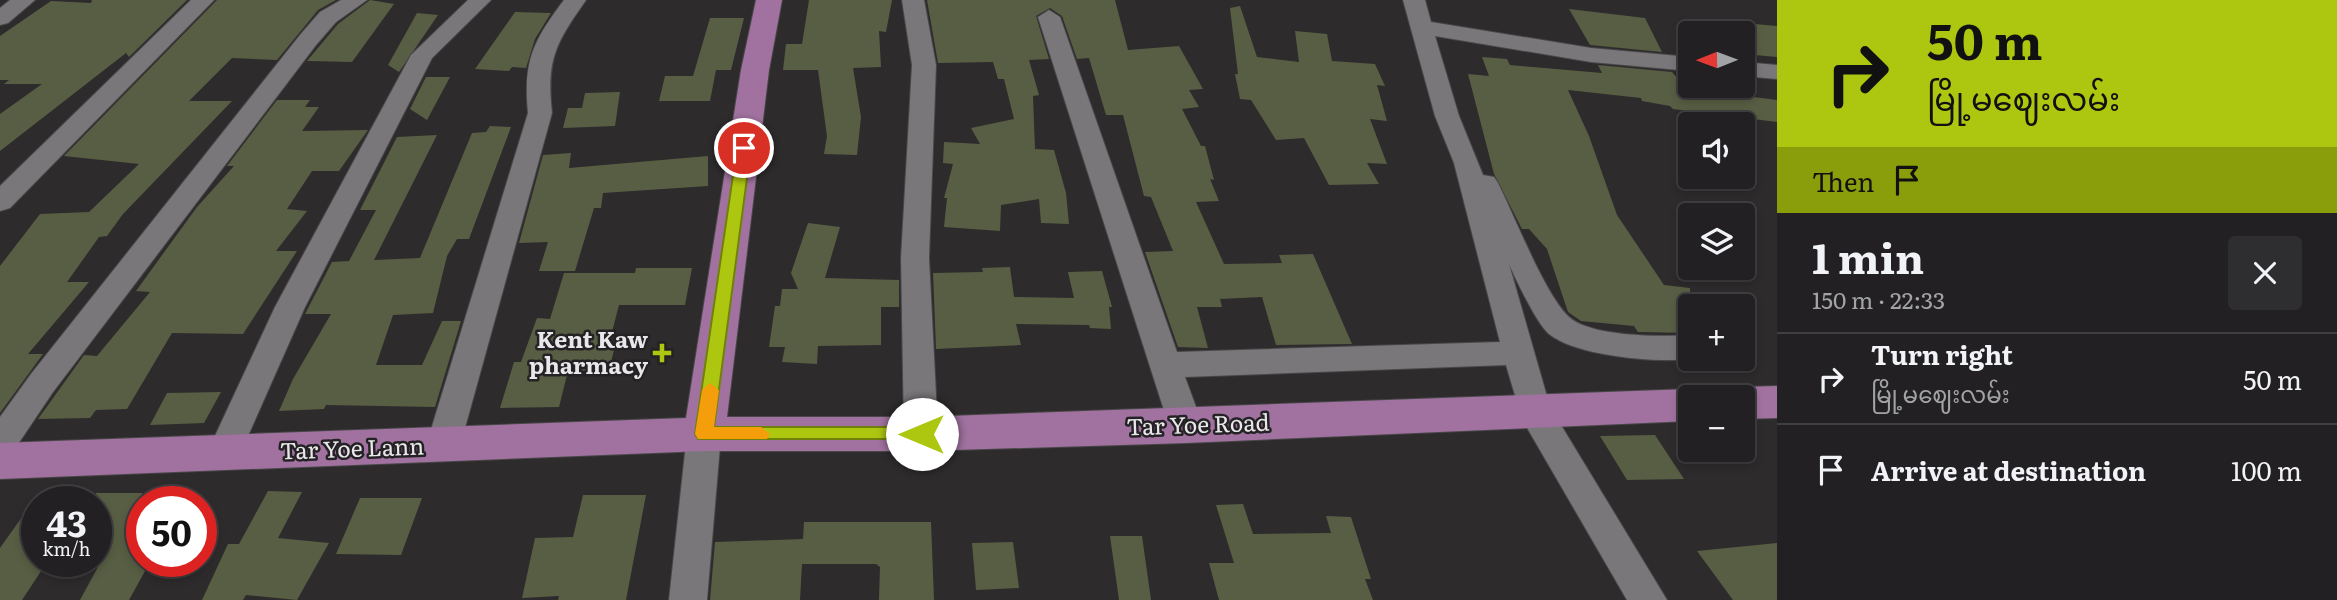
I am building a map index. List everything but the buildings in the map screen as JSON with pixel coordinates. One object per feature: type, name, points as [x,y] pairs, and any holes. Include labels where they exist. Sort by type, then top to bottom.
[{"type":"main road","points":[[704,434],[755,70],[768,0]]},
{"type":"main road","points":[[1755,403],[1777,402]]},
{"type":"main road","name":"Tar Yoe Road","points":[[704,434],[922,434],[1678,405]]},
{"type":"main road","name":"Tar Yoe Lann","points":[[0,461],[704,434]]},
{"type":"street","points":[[0,18],[24,0]]},
{"type":"street","points":[[0,202],[204,0]]},
{"type":"street","points":[[0,443],[41,383],[308,40],[328,17],[356,0]]},
{"type":"street","points":[[224,453],[296,296],[422,55],[480,0]]},
{"type":"street","points":[[443,446],[540,113],[535,75],[547,38],[575,0]]},
{"type":"street","points":[[913,0],[924,65],[915,258],[922,434]]},
{"type":"street","points":[[1414,0],[1424,27],[1447,116],[1469,169],[1534,410],[1648,600]]},
{"type":"street","points":[[1049,17],[1186,426]]},
{"type":"street","points":[[1424,27],[1591,55],[1678,63]]},
{"type":"street","points":[[1755,70],[1777,72]]},
{"type":"street","points":[[1469,169],[1487,184],[1533,285],[1559,326],[1597,342],[1678,348]]},
{"type":"street","points":[[1166,365],[1519,353]]},
{"type":"street","points":[[688,600],[704,434]]},
{"type":"slow traffic","points":[[710,390],[704,434],[761,434]]},
{"type":"place","name":"Kent Kaw pharmacy","points":[[662,353]]},
{"type":"route","points":[[744,148],[704,434],[922,434]]}]
